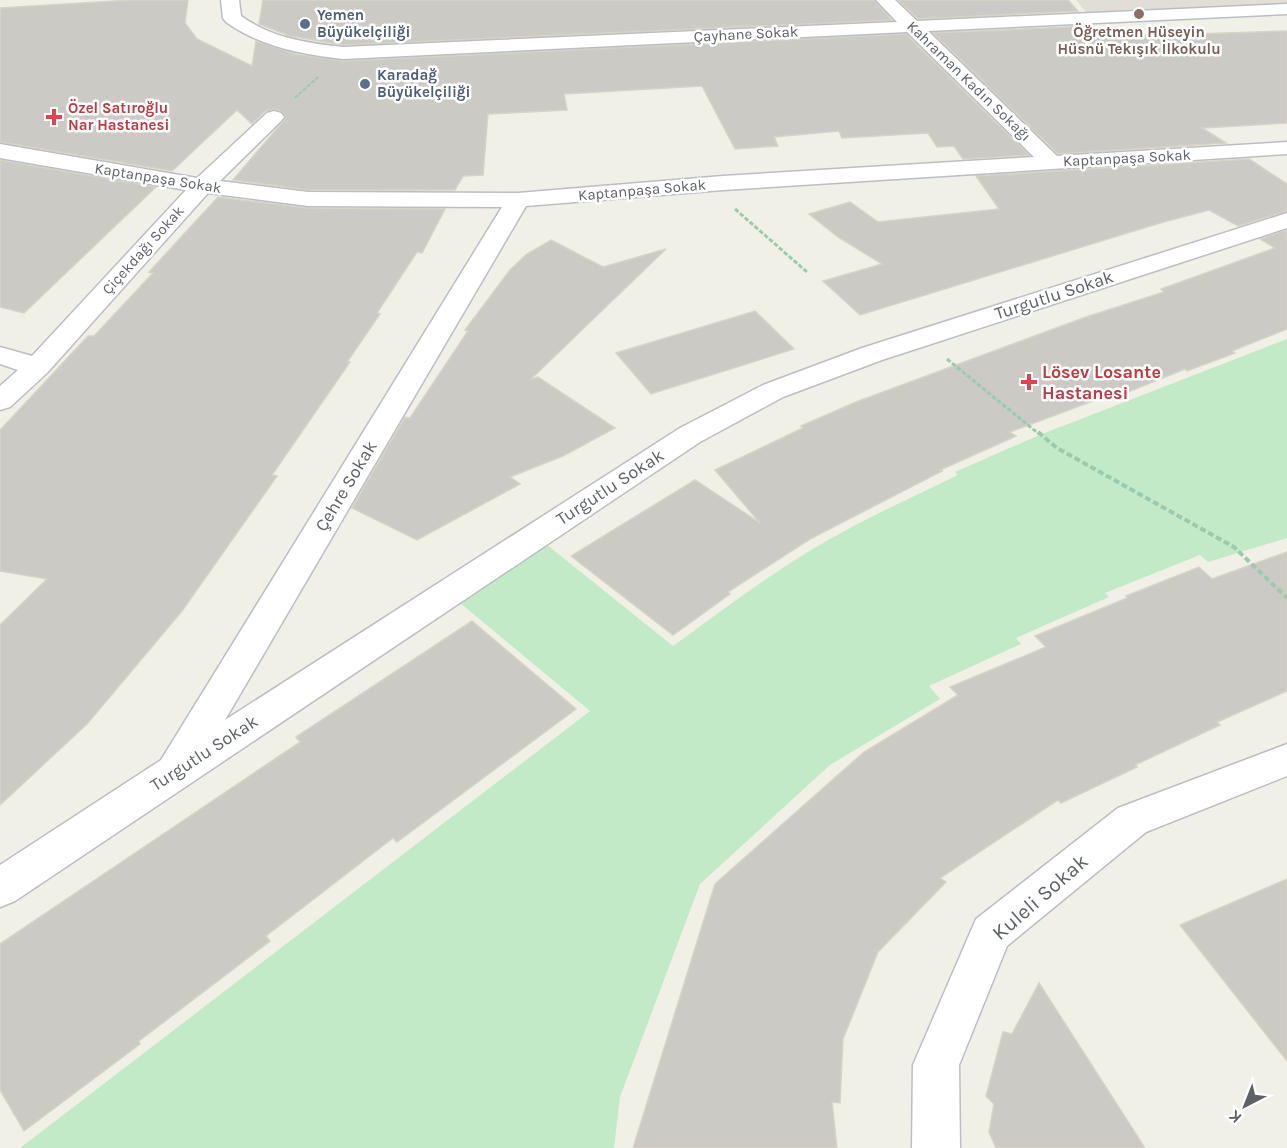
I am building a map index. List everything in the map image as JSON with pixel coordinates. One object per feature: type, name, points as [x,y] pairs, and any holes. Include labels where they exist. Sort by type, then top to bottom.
[{"type":"street","name":"Çayhane Sokak","points":[[230,0],[232,18],[246,30],[270,40],[303,49],[343,53],[1287,9]]},
{"type":"street","name":"Kahraman Kadın Sokağı","points":[[885,0],[1052,163]]},
{"type":"street","name":"Çiçekdağı Sokak","points":[[0,401],[37,367],[202,186],[274,117]]},
{"type":"street","name":"Kaptanpaşa Sokak","points":[[0,151],[202,186],[308,199],[518,200],[706,185],[1287,150]]},
{"type":"street","name":"Çehre Sokak","points":[[174,771],[518,200]]},
{"type":"street","name":"Turgutlu Sokak","points":[[0,888],[174,771],[690,435],[773,391],[921,338],[1287,220]]},
{"type":"street","points":[[0,355],[37,367]]},
{"type":"street","name":"Kuleli Sokak","points":[[936,1148],[936,1065],[992,933],[1132,820],[1287,760]]},
{"type":"path","points":[[274,117],[343,53]]},
{"type":"path","points":[[706,185],[807,272]]},
{"type":"path","points":[[921,338],[1057,448],[1234,547],[1287,598]]},
{"type":"shaded area","name":"Öğretmen Hüseyin Hüsnü Tekışık İlkokulu","points":[[1076,0],[1287,0],[1287,9],[1092,19]]},
{"type":"green space","points":[[1287,339],[1287,538],[1208,562],[1200,555],[1105,593],[1109,597],[1016,638],[1021,644],[929,686],[940,699],[830,765],[700,884],[620,1097],[614,1148],[20,1148],[590,711],[448,593],[536,536],[673,646],[797,558],[868,518],[958,475],[955,472],[1037,436]]},
{"type":"building","points":[[131,0],[188,0],[185,23],[197,39],[252,66],[256,41],[296,54],[343,61],[906,34],[1029,155],[963,159],[954,146],[937,147],[928,133],[842,138],[839,131],[774,137],[778,146],[735,149],[702,86],[564,94],[567,110],[488,114],[483,175],[463,176],[455,190],[308,190],[233,180],[286,118],[283,112],[275,109],[265,111],[252,124],[237,110],[172,171],[0,142],[0,8]]},
{"type":"building","points":[[263,0],[874,0],[892,20],[343,45],[290,36],[259,24]]},
{"type":"building","points":[[898,0],[1068,0],[1078,11],[918,19]]},
{"type":"building","points":[[1091,26],[1102,37],[1287,31],[1287,123],[1202,128],[1226,143],[1058,154],[933,33]]},
{"type":"building","points":[[1249,159],[1287,184],[1287,211],[1238,226],[1209,210],[860,315],[823,281],[882,264],[838,237],[809,214],[850,202],[878,222],[999,209],[976,176]]},
{"type":"building","points":[[0,160],[156,187],[24,313],[0,307]]},
{"type":"building","points":[[218,197],[308,208],[445,209],[422,253],[417,252],[377,313],[380,314],[347,362],[350,362],[272,475],[277,476],[182,611],[87,724],[0,805],[0,625],[47,579],[0,571],[0,430],[88,336],[94,336],[153,273],[149,272]]},
{"type":"building","points":[[1287,230],[1287,329],[1232,351],[1235,353],[1187,371],[1185,369],[1113,398],[1109,395],[1010,432],[1016,436],[940,470],[942,471],[810,539],[728,592],[730,594],[673,635],[571,556],[695,480],[760,523],[715,470],[803,428],[801,426],[856,402],[1086,317],[1164,292],[1161,289],[1275,248],[1260,239]]},
{"type":"building","points":[[551,240],[603,267],[666,249],[531,379],[538,377],[615,428],[563,456],[510,477],[520,484],[417,540],[352,508],[405,417],[410,418],[468,331],[465,330],[510,270],[527,254]]},
{"type":"building","points":[[755,311],[794,349],[651,394],[616,353]]},
{"type":"building","points":[[1287,552],[1287,691],[1217,722],[1220,725],[1135,765],[1137,767],[1061,803],[1058,800],[940,878],[946,882],[878,952],[843,1039],[840,1103],[832,1102],[837,1148],[633,1148],[715,884],[864,752],[958,695],[950,687],[1046,647],[1035,636],[1199,567],[1212,579]]},
{"type":"building","points":[[472,621],[576,709],[397,842],[393,838],[266,936],[270,941],[139,1041],[140,1044],[24,1131],[0,1090],[0,944],[300,742],[296,737]]},
{"type":"building","points":[[1287,879],[1287,1061],[1180,925]]},
{"type":"building","points":[[1039,983],[1145,1148],[996,1148],[989,1132],[994,1104],[986,1096],[1003,1032],[1012,1034]]},
{"type":"place","name":"Öğretmen Hüseyin Hüsnü Tekışık İlkokulu","points":[[1139,14]]},
{"type":"place","name":"Yemen Büyükelçiliği","points":[[305,24]]},
{"type":"place","name":"Karadağ Büyükelçiliği","points":[[365,84]]},
{"type":"place","name":"Özel Satıroğlu Nar Hastanesi","points":[[54,117]]},
{"type":"place","name":"Lösev Losante Hastanesi","points":[[1029,382]]}]
